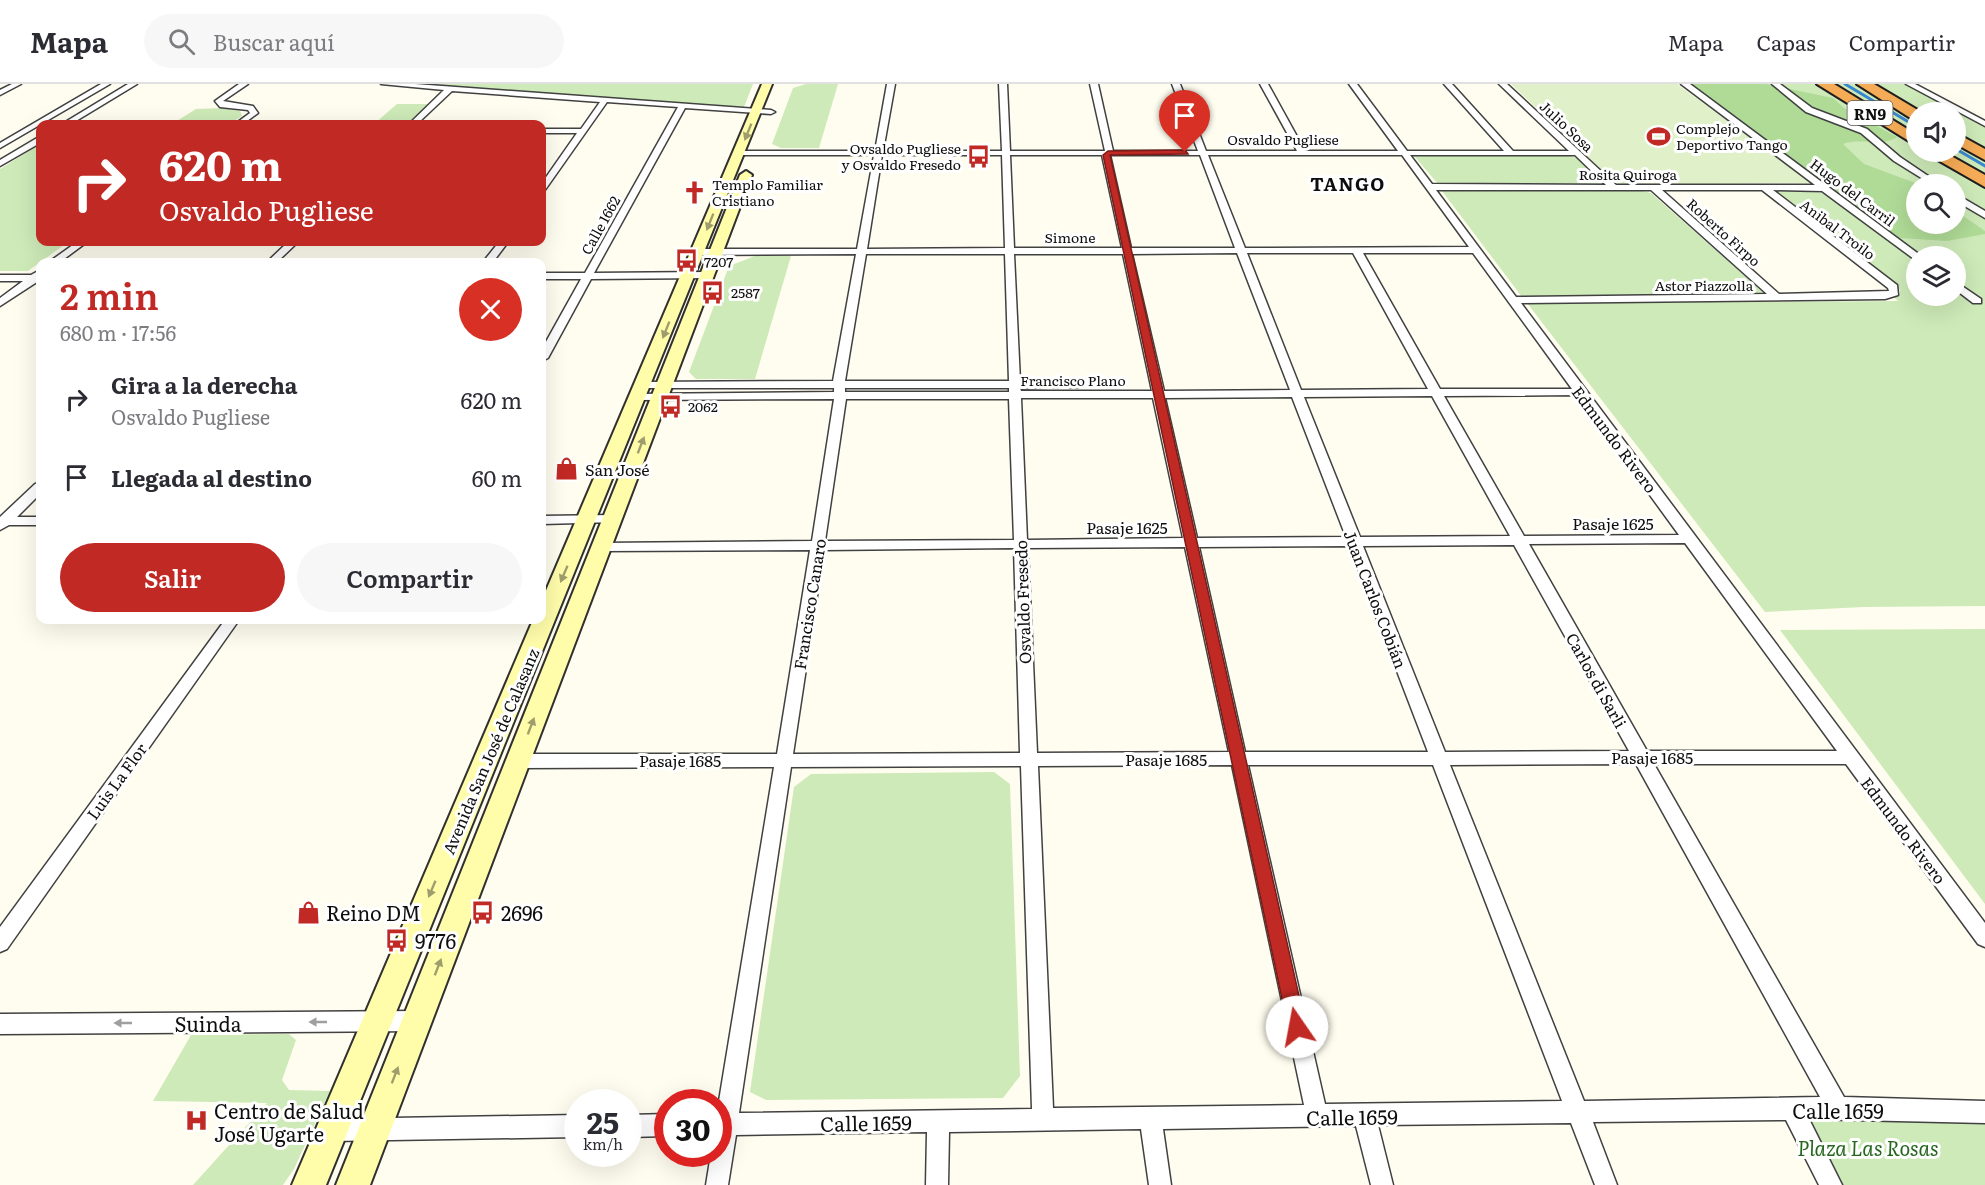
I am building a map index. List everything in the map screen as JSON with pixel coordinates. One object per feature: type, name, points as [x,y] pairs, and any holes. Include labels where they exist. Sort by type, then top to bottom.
[{"type":"highway","name":"RN9","points":[[1824,84],[1906,134]]},
{"type":"highway","name":"RN9","points":[[1864,84],[1906,109]]},
{"type":"highway","points":[[1966,144],[1985,155]]},
{"type":"highway","points":[[1951,162],[1985,182]]},
{"type":"main road","name":"Avenida San José de Calasanz","points":[[352,1185],[601,546],[599,520],[641,391],[767,84]]},
{"type":"main road","points":[[766,124],[773,107]]},
{"type":"main road","name":"Avenida San José de Calasanz","points":[[309,1185],[377,1021],[599,520],[662,391],[757,148]]},
{"type":"street","points":[[0,93],[17,84]]},
{"type":"street","points":[[44,120],[106,84]]},
{"type":"street","points":[[73,120],[133,84]]},
{"type":"street","points":[[244,84],[219,101],[223,105],[250,108],[254,113],[244,120]]},
{"type":"street","points":[[385,84],[756,111],[773,107]]},
{"type":"street","name":"Francisco Canaro","points":[[729,1089],[818,546],[862,251],[891,84]]},
{"type":"street","name":"Osvaldo Fresedo","points":[[1002,84],[1043,1120]]},
{"type":"street","points":[[1094,84],[1110,149],[1108,153],[1128,251],[1317,1116]]},
{"type":"street","name":"Juan Carlos Cobián","points":[[1176,84],[1606,1185]]},
{"type":"street","points":[[1264,84],[1302,153]]},
{"type":"street","name":"Edmundo Rivero","points":[[1353,84],[1985,938]]},
{"type":"street","points":[[1448,84],[1511,153]]},
{"type":"street","name":"Julio Sosa","points":[[1503,84],[1613,187]]},
{"type":"street","name":"Hugo del Carril","points":[[1685,84],[1906,249]]},
{"type":"street","points":[[1776,84],[1809,110],[1864,131],[1897,159],[1920,174]]},
{"type":"street","points":[[1910,84],[1985,124]]},
{"type":"street","points":[[417,120],[450,89]]},
{"type":"street","points":[[546,182],[605,100]]},
{"type":"street","name":"Calle 1662","points":[[546,351],[683,105]]},
{"type":"street","points":[[0,146],[36,125]]},
{"type":"street","points":[[546,131],[582,131]]},
{"type":"street","points":[[0,134],[20,134]]},
{"type":"street","points":[[0,164],[36,142]]},
{"type":"street","name":"Osvaldo Pugliese","points":[[739,153],[757,148],[879,153],[1576,153]]},
{"type":"street","name":"Rosita Quiroga","points":[[1431,187],[1825,188]]},
{"type":"street","name":"Roberto Firpo","points":[[1653,187],[1777,298]]},
{"type":"street","name":"Anibal Troilo","points":[[1763,188],[1893,287],[1894,293]]},
{"type":"street","points":[[1966,203],[1985,215]]},
{"type":"street","points":[[60,258],[76,246]]},
{"type":"street","points":[[276,258],[289,246]]},
{"type":"street","name":"Carlos di Sarli","points":[[1356,250],[1838,1108]]},
{"type":"street","name":"Simone","points":[[698,252],[1478,250]]},
{"type":"street","points":[[546,276],[707,275]]},
{"type":"street","points":[[0,278],[36,276]]},
{"type":"street","points":[[0,303],[36,277]]},
{"type":"street","name":"Astor Piazzolla","points":[[1513,300],[1777,298],[1885,296],[1894,293]]},
{"type":"street","points":[[1966,293],[1977,301]]},
{"type":"street","name":"Francisco Plano","points":[[641,391],[1576,388]]},
{"type":"street","points":[[2,523],[36,491]]},
{"type":"street","points":[[546,520],[599,520]]},
{"type":"street","points":[[2,523],[36,521]]},
{"type":"street","name":"Pasaje 1625","points":[[601,546],[1689,539]]},
{"type":"street","name":"Luis La Flor","points":[[0,943],[229,624]]},
{"type":"street","name":"Pasaje 1685","points":[[518,761],[1850,757]]},
{"type":"street","name":"Suinda","points":[[0,1024],[416,1021]]},
{"type":"street","name":"Calle 1659","points":[[732,1124],[1838,1108],[1985,1112]]},
{"type":"street","points":[[1792,1109],[1832,1185]]},
{"type":"street","points":[[1364,1115],[1382,1185]]},
{"type":"street","points":[[1151,1118],[1160,1185]]},
{"type":"street","points":[[937,1185],[939,1121]]},
{"type":"street","points":[[332,1130],[564,1126]]},
{"type":"street","name":"Francisco Canaro","points":[[717,1185],[719,1167]]},
{"type":"green space","points":[[414,84],[753,84],[744,107]]},
{"type":"green space","points":[[806,84],[838,84],[819,148],[781,148],[772,144],[793,88]]},
{"type":"green space","name":"Complejo Deportivo Tango","points":[[1511,84],[1677,84],[1813,183],[1622,185],[1615,183]]},
{"type":"green space","points":[[1685,84],[1910,84],[1944,102],[1906,102],[1906,162],[1966,162],[1966,114],[1985,124],[1985,606],[1863,607],[1765,612],[1527,303],[1898,301],[1894,297],[1900,294],[1900,290],[1773,192],[1775,190],[1827,193],[1906,253],[1906,306],[1966,306],[1966,246],[1906,246],[1906,248]]},
{"type":"green space","points":[[1690,84],[1766,84],[1833,98],[1844,108],[1897,137],[1884,142],[1843,144],[1864,164],[1906,180],[1906,234],[1966,234],[1966,218],[1985,231],[1985,234],[1947,241],[1900,238]]},
{"type":"green space","points":[[397,104],[428,104],[411,120],[379,120]]},
{"type":"green space","points":[[222,108],[240,111],[242,116],[236,120],[178,120],[196,109]]},
{"type":"green space","points":[[36,146],[36,246],[62,246],[46,258],[36,258],[36,265],[28,271],[0,271],[0,169]]},
{"type":"green space","points":[[1414,156],[1570,156],[1577,158],[1605,185],[1439,185]]},
{"type":"green space","points":[[1444,189],[1638,190],[1651,193],[1765,294],[1522,297],[1442,191]]},
{"type":"green space","points":[[755,256],[791,256],[755,379],[696,379],[689,372],[729,266]]},
{"type":"green space","points":[[1985,629],[1985,904],[1780,630]]},
{"type":"green space","points":[[994,772],[1010,784],[1020,1076],[1003,1098],[766,1100],[750,1092],[794,787],[811,774]]},
{"type":"green space","points":[[289,1034],[296,1040],[282,1080],[289,1090],[330,1091],[294,1169],[283,1185],[193,1185],[267,1103],[153,1101],[191,1035]]},
{"type":"green space","name":"Plaza Las Rosas","points":[[1792,1109],[1985,1112],[1985,1185],[1831,1185]]},
{"type":"waterway","points":[[1845,84],[1906,120]]},
{"type":"waterway","points":[[1966,155],[1985,166]]},
{"type":"place","name":"Complejo Deportivo Tango","points":[[1658,136]]},
{"type":"place","name":"Ovsaldo Pugliese y Osvaldo Fresedo","points":[[979,156]]},
{"type":"place","name":"Templo Familiar Cristiano","points":[[694,192]]},
{"type":"place","name":"7207","points":[[686,261]]},
{"type":"place","name":"2587","points":[[713,292]]},
{"type":"place","name":"2062","points":[[670,406]]},
{"type":"place","name":"San José","points":[[567,469]]},
{"type":"place","name":"Reino DM","points":[[308,912]]},
{"type":"place","name":"2696","points":[[483,912]]},
{"type":"place","name":"9776","points":[[397,940]]},
{"type":"place","name":"Centro de Salud José Ugarte","points":[[196,1121]]},
{"type":"district","name":"TANGO","points":[[1348,183]]},
{"type":"route","points":[[1185,152],[1108,153],[1106,155],[1297,1027]]}]
